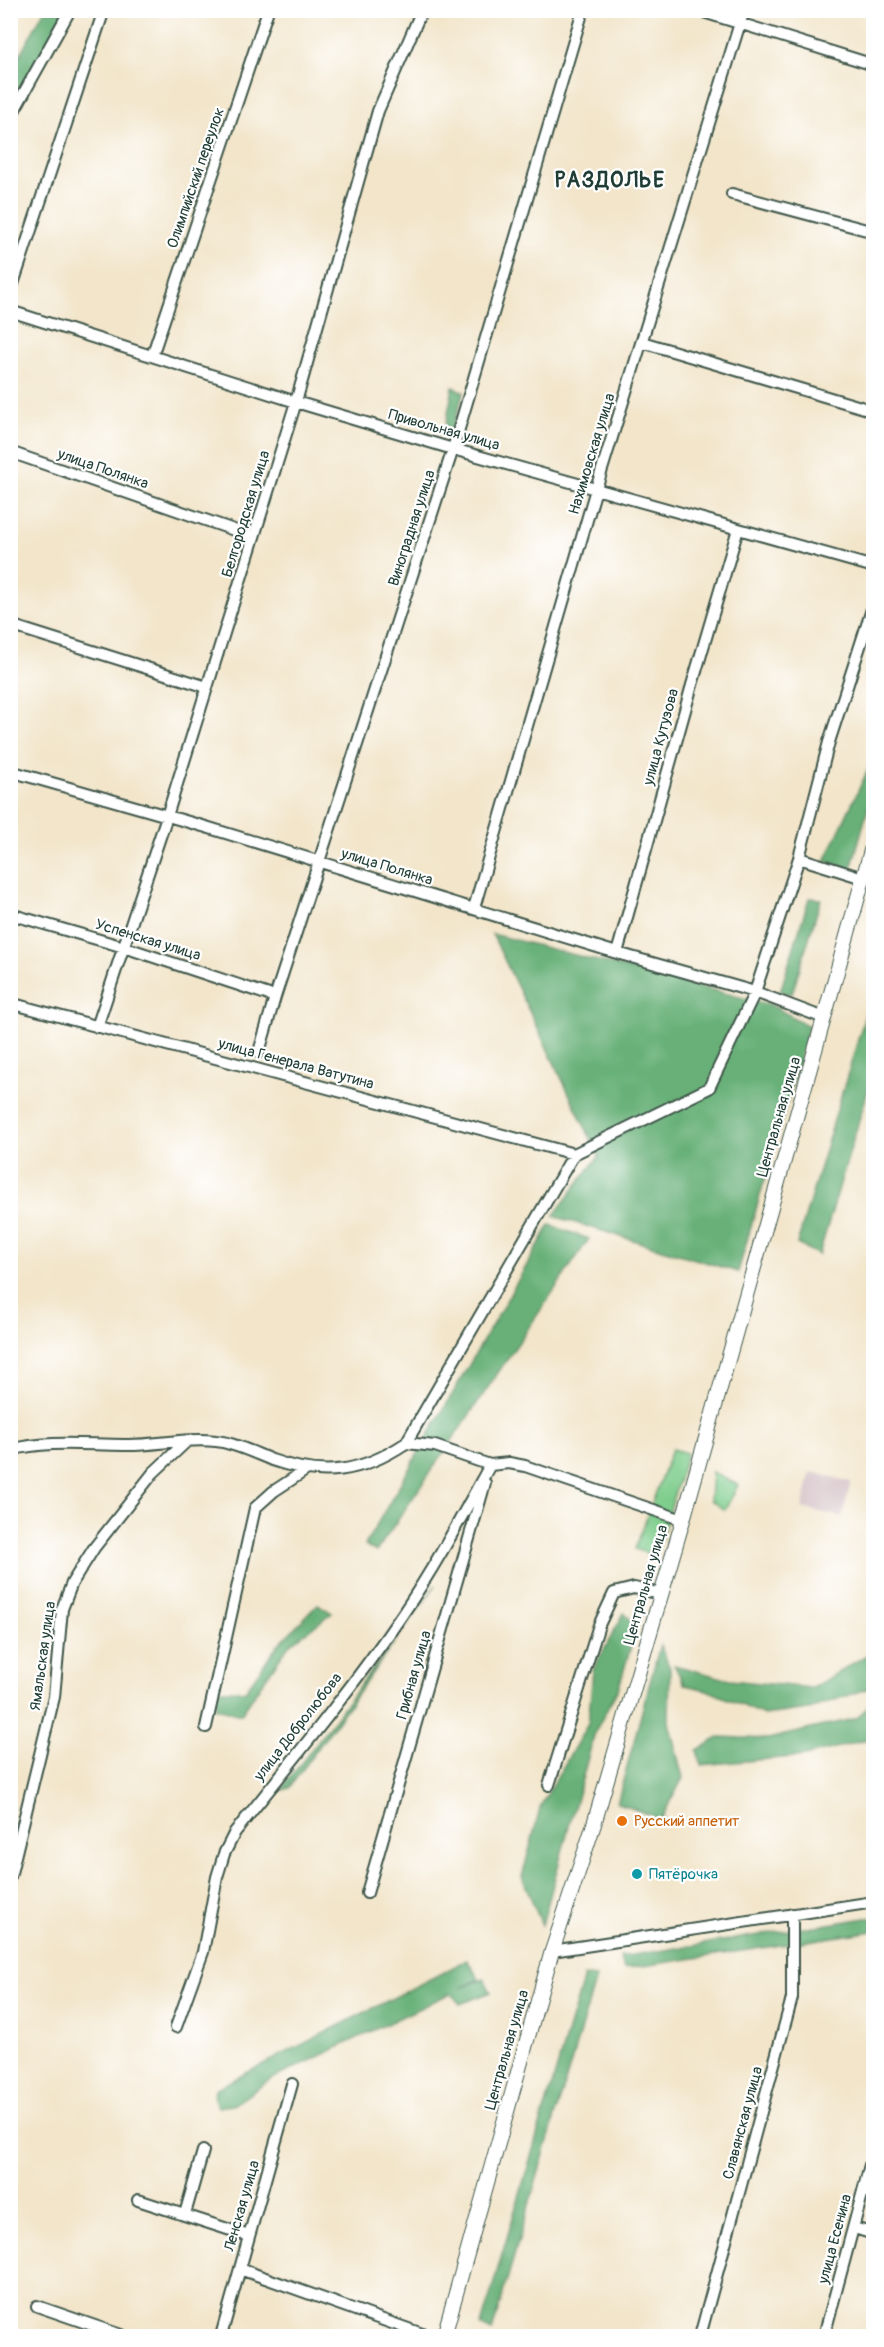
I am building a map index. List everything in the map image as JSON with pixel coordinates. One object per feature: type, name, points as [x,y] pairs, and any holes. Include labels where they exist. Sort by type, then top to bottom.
[{"type":"main road","name":"Центральная улица","points":[[444,2337],[552,1951],[594,1824],[661,1594],[873,840]]},
{"type":"street","points":[[10,118],[70,10]]},
{"type":"street","points":[[10,293],[104,10]]},
{"type":"street","name":"Олимпийский переулок","points":[[152,356],[268,10]]},
{"type":"street","name":"Белгородская улица","points":[[97,1027],[167,816],[296,402],[378,111],[422,10]]},
{"type":"street","name":"Виноградная улица","points":[[259,1052],[453,449],[583,10]]},
{"type":"street","points":[[697,10],[873,65]]},
{"type":"street","name":"Нахимовская улица","points":[[474,908],[596,489],[744,10]]},
{"type":"street","points":[[732,194],[873,232]]},
{"type":"street","name":"Привольная улица","points":[[10,311],[296,402],[453,449],[873,567]]},
{"type":"street","points":[[642,342],[873,411]]},
{"type":"street","name":"улица Полянка","points":[[10,453],[254,537]]},
{"type":"street","name":"улица Кутузова","points":[[617,953],[738,529]]},
{"type":"street","points":[[10,1450],[62,1442],[126,1446],[216,1441],[306,1470],[324,1472],[354,1468],[393,1452],[406,1443],[574,1154],[709,1088],[755,992],[799,858],[829,741],[873,603]]},
{"type":"street","points":[[10,625],[207,687]]},
{"type":"street","name":"улица Полянка","points":[[10,771],[474,908],[617,953],[755,992],[824,1018]]},
{"type":"street","points":[[799,858],[863,878]]},
{"type":"street","name":"Успенская улица","points":[[10,914],[124,947],[276,997]]},
{"type":"street","name":"улица Генерала Ватутина","points":[[10,1003],[574,1154]]},
{"type":"street","name":"Ямальская улица","points":[[10,1877],[54,1697],[62,1609],[72,1583],[94,1548],[153,1473],[187,1441]]},
{"type":"street","points":[[406,1443],[435,1446],[490,1465],[509,1463],[525,1466],[682,1520]]},
{"type":"street","name":"Грибная улица","points":[[367,1893],[490,1465]]},
{"type":"street","name":"улица Добролюбова","points":[[176,2027],[203,1952],[217,1877],[224,1854],[235,1832],[348,1690],[403,1614],[448,1541],[490,1465]]},
{"type":"street","points":[[206,1727],[255,1508],[274,1491],[306,1470]]},
{"type":"street","points":[[549,1785],[599,1625],[614,1593],[634,1588],[661,1594]]},
{"type":"street","points":[[552,1951],[873,1902]]},
{"type":"street","name":"Славянская улица","points":[[700,2337],[792,1998],[792,1914]]},
{"type":"street","name":"Ленская улица","points":[[221,2337],[292,2084]]},
{"type":"street","name":"улица Есенина","points":[[824,2337],[873,2150]]},
{"type":"street","points":[[185,2214],[203,2151]]},
{"type":"street","points":[[138,2200],[249,2236]]},
{"type":"street","points":[[854,2228],[873,2234]]},
{"type":"street","points":[[240,2269],[405,2332],[428,2337]]},
{"type":"street","points":[[37,2306],[124,2337]]},
{"type":"shaded area","points":[[811,1472],[851,1482],[842,1517],[802,1508]]},
{"type":"green space","points":[[44,11],[69,11],[11,118],[11,71]]},
{"type":"green space","points":[[453,387],[464,392],[452,429],[445,428]]},
{"type":"green space","points":[[873,759],[873,791],[851,869],[825,861]]},
{"type":"green space","points":[[809,898],[821,899],[792,994],[780,992]]},
{"type":"green space","points":[[492,934],[771,1005],[809,1026],[738,1272],[553,1216],[599,1156]]},
{"type":"green space","points":[[873,989],[873,1074],[819,1255],[797,1244]]},
{"type":"green space","points":[[550,1225],[589,1239],[376,1552],[365,1545]]},
{"type":"green space","points":[[672,1449],[687,1453],[656,1556],[635,1549]]},
{"type":"green space","points":[[712,1472],[738,1485],[725,1510],[710,1500]]},
{"type":"green space","points":[[436,1585],[289,1788],[280,1791]]},
{"type":"green space","points":[[318,1604],[332,1613],[288,1646],[241,1714],[216,1708],[215,1689],[245,1691],[277,1646]]},
{"type":"green space","points":[[624,1613],[637,1626],[619,1687],[595,1732],[542,1925],[522,1877],[541,1805],[588,1724],[593,1670]]},
{"type":"green space","points":[[660,1645],[670,1668],[669,1722],[683,1778],[661,1819],[617,1803]]},
{"type":"green space","points":[[873,1651],[873,1685],[870,1688],[809,1709],[764,1715],[707,1690],[685,1685],[674,1665],[730,1680],[812,1688]]},
{"type":"green space","points":[[873,1701],[873,1738],[805,1756],[701,1765],[697,1750],[720,1737],[768,1739],[857,1718]]},
{"type":"green space","points":[[873,1917],[873,1931],[624,1969],[620,1957]]},
{"type":"green space","points":[[467,1960],[479,1979],[461,1988],[484,1979],[491,1992],[460,2004],[451,1993],[270,2080],[233,2105],[218,2107],[214,2099],[215,2089]]},
{"type":"green space","points":[[584,1976],[596,1978],[492,2331],[481,2326]]},
{"type":"place","name":"Русский аппетит","points":[[622,1821]]},
{"type":"place","name":"Пятёрочка","points":[[637,1874]]},
{"type":"district","name":"РАЗДОЛЬЕ","points":[[610,180]]}]
